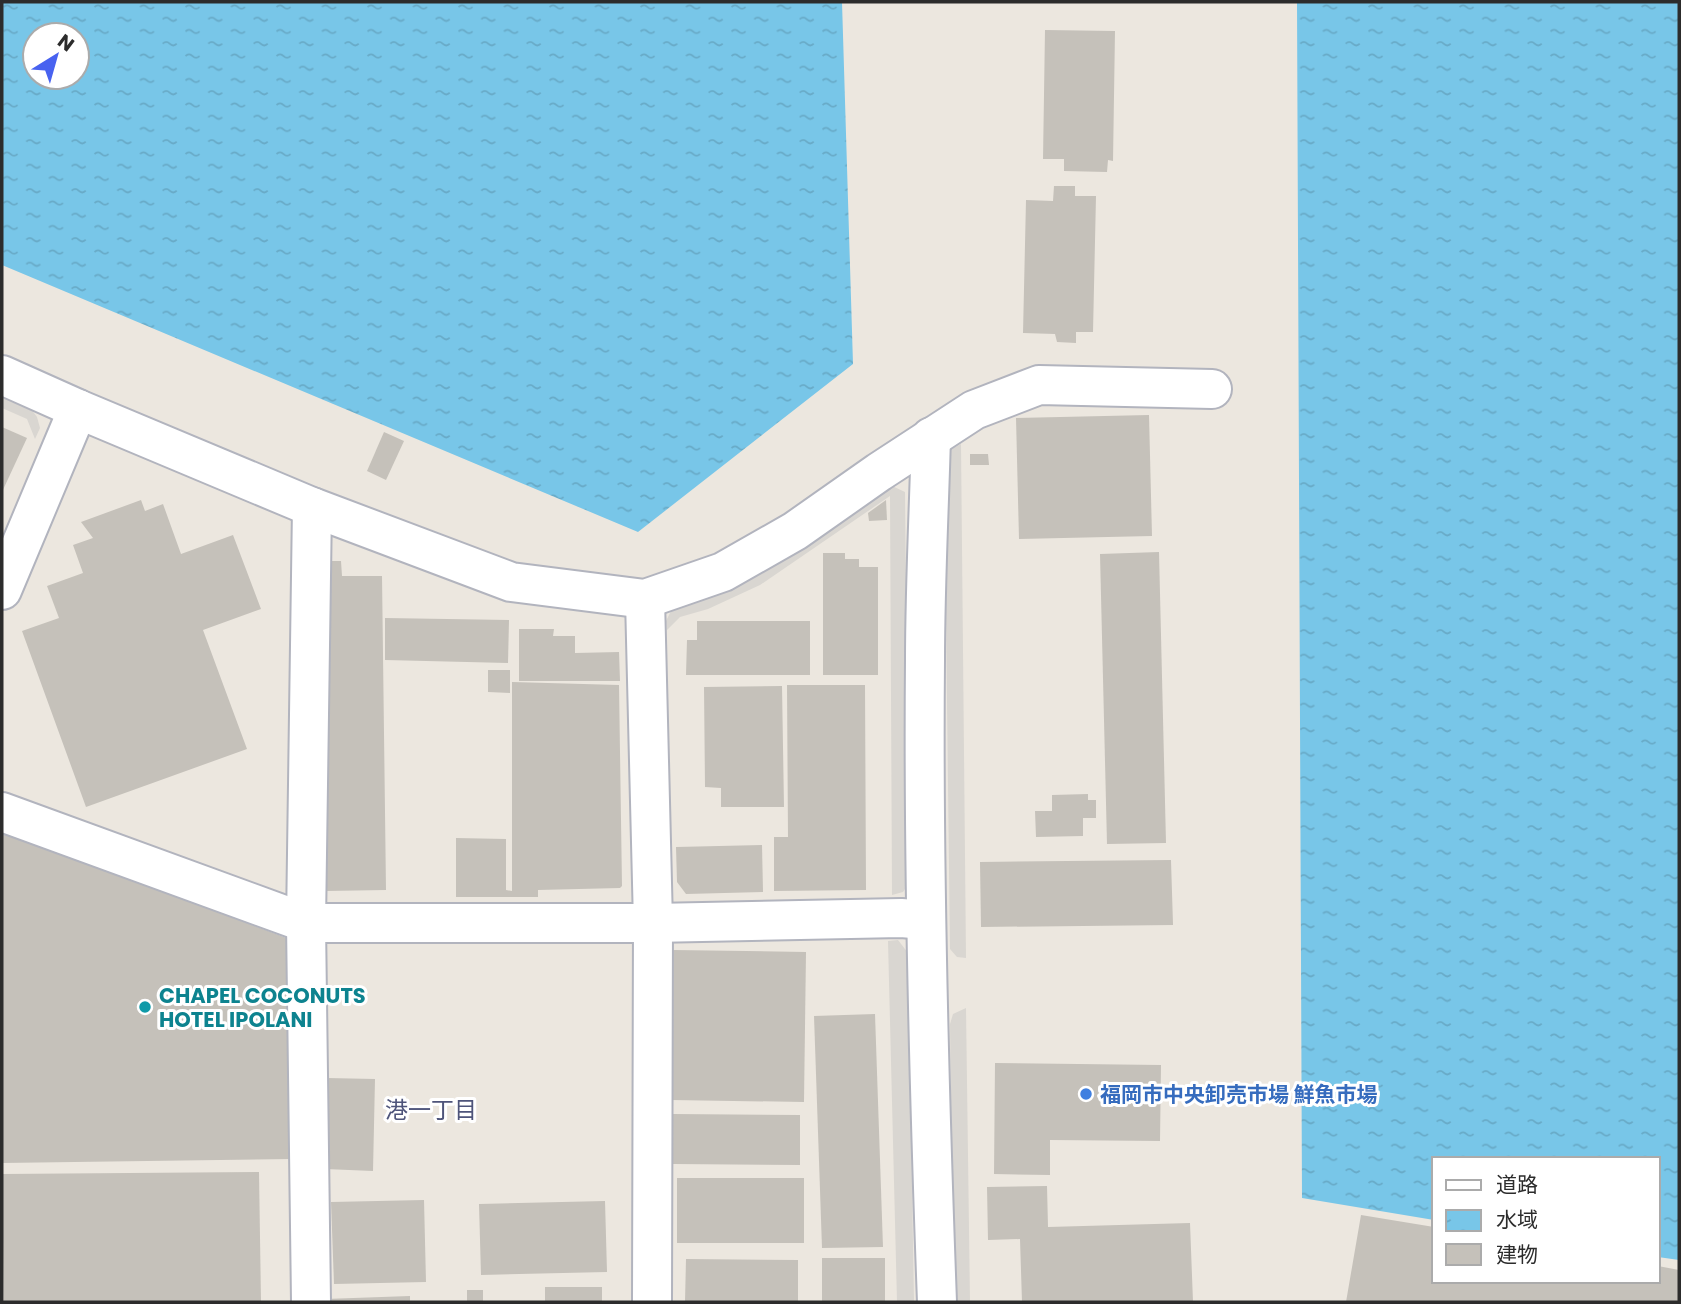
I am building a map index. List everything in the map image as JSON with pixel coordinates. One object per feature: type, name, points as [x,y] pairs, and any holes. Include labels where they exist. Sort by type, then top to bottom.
[{"type":"street","points":[[2,375],[312,507],[511,582],[645,599],[723,572],[795,531],[974,410],[1039,384],[1212,389]]},
{"type":"street","points":[[2,590],[78,409]]},
{"type":"street","points":[[932,437],[925,658],[926,920],[929,1100],[937,1302]]},
{"type":"street","points":[[311,1302],[306,923],[312,507]]},
{"type":"street","points":[[645,599],[653,922],[652,1302]]},
{"type":"street","points":[[2,811],[306,923],[434,925],[901,918],[926,920]]},
{"type":"shaded area","points":[[2,394],[28,405],[37,417],[40,428],[35,439],[27,419],[2,408]]},
{"type":"shaded area","points":[[961,444],[966,958],[957,957],[950,949],[944,453]]},
{"type":"shaded area","points":[[890,485],[905,492],[909,883],[903,892],[892,895],[890,496],[760,585],[708,609],[680,617],[667,630],[666,621],[673,607]]},
{"type":"shaded area","points":[[898,940],[908,953],[914,1302],[897,1302],[888,941]]},
{"type":"shaded area","points":[[966,1008],[970,1302],[953,1302],[950,1024],[953,1014]]},
{"type":"water","points":[[2,2],[842,2],[853,364],[638,532],[2,265]]},
{"type":"water","points":[[1297,2],[1679,2],[1679,1260],[1660,1257],[1660,1157],[1432,1157],[1432,1220],[1302,1198]]},
{"type":"building","points":[[1045,30],[1115,31],[1113,161],[1108,160],[1107,172],[1064,171],[1064,159],[1043,159]]},
{"type":"building","points":[[1054,186],[1075,186],[1075,196],[1096,196],[1093,332],[1076,332],[1076,343],[1057,342],[1055,334],[1023,333],[1026,200],[1053,201]]},
{"type":"building","points":[[1149,415],[1152,536],[1019,539],[1016,418]]},
{"type":"building","points":[[2,427],[27,438],[2,492]]},
{"type":"building","points":[[384,432],[404,441],[386,480],[367,471]]},
{"type":"building","points":[[970,454],[988,454],[989,465],[970,465]]},
{"type":"building","points":[[141,500],[145,511],[163,504],[181,554],[233,535],[261,609],[203,630],[247,749],[86,807],[22,631],[59,618],[47,586],[83,573],[73,545],[93,538],[81,522]]},
{"type":"building","points":[[886,500],[887,520],[869,521],[868,513]]},
{"type":"building","points":[[1159,552],[1166,843],[1107,844],[1100,554]]},
{"type":"building","points":[[823,553],[845,553],[845,559],[859,559],[859,567],[878,567],[878,675],[823,675]]},
{"type":"building","points":[[322,561],[341,561],[342,576],[382,576],[386,890],[326,891]]},
{"type":"building","points":[[385,618],[509,620],[508,663],[385,660]]},
{"type":"building","points":[[697,621],[810,621],[810,675],[686,675],[687,640],[697,640]]},
{"type":"building","points":[[519,629],[554,629],[553,636],[575,636],[575,653],[619,652],[620,681],[519,681]]},
{"type":"building","points":[[488,670],[510,670],[510,693],[488,692]]},
{"type":"building","points":[[512,682],[619,685],[620,888],[538,890],[538,897],[456,897],[456,838],[506,839],[506,890],[512,891]]},
{"type":"building","points":[[787,685],[865,685],[866,890],[774,891],[774,837],[788,837]]},
{"type":"building","points":[[782,686],[784,807],[721,807],[721,788],[705,787],[704,687]]},
{"type":"building","points":[[1088,794],[1088,800],[1096,800],[1096,818],[1083,818],[1083,836],[1036,837],[1035,811],[1052,811],[1052,795]]},
{"type":"building","name":"CHAPEL COCONUTS HOTEL IPOLANI","points":[[2,831],[289,939],[291,1159],[2,1163]]},
{"type":"building","points":[[762,845],[763,892],[686,894],[677,882],[676,847]]},
{"type":"building","points":[[1171,860],[1173,925],[981,927],[980,862]]},
{"type":"building","points":[[673,950],[806,952],[804,1102],[671,1100]]},
{"type":"building","points":[[875,1014],[883,1247],[822,1248],[814,1016]]},
{"type":"building","points":[[995,1063],[1161,1065],[1160,1141],[1050,1140],[1050,1175],[994,1174]]},
{"type":"building","points":[[327,1078],[375,1079],[373,1171],[325,1169]]},
{"type":"building","points":[[673,1114],[800,1115],[800,1165],[673,1164]]},
{"type":"building","points":[[259,1172],[261,1302],[4,1302],[2,1174]]},
{"type":"building","points":[[677,1178],[804,1178],[804,1243],[677,1243]]},
{"type":"building","points":[[1047,1186],[1048,1227],[1190,1223],[1193,1302],[1022,1302],[1020,1239],[988,1240],[987,1187]]},
{"type":"building","points":[[424,1200],[426,1282],[334,1284],[331,1202]]},
{"type":"building","points":[[605,1201],[607,1272],[481,1275],[479,1204]]},
{"type":"building","points":[[1361,1215],[1432,1227],[1432,1283],[1660,1283],[1660,1266],[1679,1270],[1679,1302],[1346,1302]]},
{"type":"building","points":[[822,1258],[885,1258],[885,1302],[822,1302]]},
{"type":"building","points":[[686,1259],[798,1260],[798,1302],[685,1302]]},
{"type":"building","points":[[545,1287],[602,1287],[602,1302],[545,1302]]},
{"type":"building","points":[[467,1290],[483,1290],[483,1302],[467,1302]]},
{"type":"building","points":[[410,1296],[410,1302],[325,1302],[325,1299]]},
{"type":"place","name":"CHAPEL COCONUTS HOTEL IPOLANI","points":[[145,1007]]},
{"type":"place","name":"福岡市中央卸売市場 鮮魚市場","points":[[1086,1094]]},
{"type":"district","name":"港一丁目","points":[[431,1110]]}]
